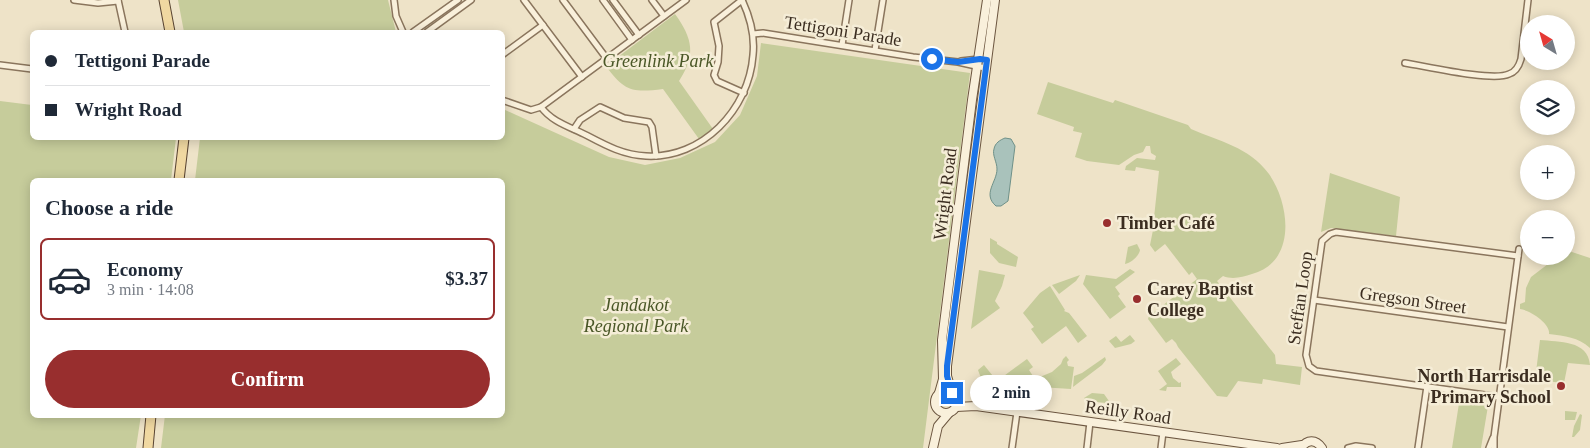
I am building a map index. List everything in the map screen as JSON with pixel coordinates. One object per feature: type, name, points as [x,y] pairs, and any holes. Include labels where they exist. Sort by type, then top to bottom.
[{"type":"main road","points":[[164,0],[170,30]]},
{"type":"main road","points":[[179,178],[184,140]]},
{"type":"main road","points":[[148,448],[151,418]]},
{"type":"street","points":[[74,0],[105,3],[118,0],[125,30]]},
{"type":"street","points":[[394,0],[396,16],[402,30]]},
{"type":"street","points":[[416,30],[458,0]]},
{"type":"street","points":[[430,30],[470,0]]},
{"type":"street","points":[[525,0],[582,77]]},
{"type":"street","points":[[563,0],[607,59]]},
{"type":"street","points":[[603,0],[632,40]]},
{"type":"street","points":[[612,0],[639,35]]},
{"type":"street","points":[[652,0],[664,16]]},
{"type":"street","points":[[505,101],[532,110],[541,107],[686,0]]},
{"type":"street","points":[[541,107],[553,119],[618,151],[634,155],[656,156],[685,149],[707,138],[727,120],[744,93],[754,56],[753,34],[742,0],[714,22],[719,46],[718,62],[714,75],[717,81],[744,93]]},
{"type":"street","points":[[842,45],[849,0]]},
{"type":"street","points":[[875,50],[883,0]]},
{"type":"street","name":"Wright Road","points":[[938,426],[949,412],[956,407],[947,376],[947,366],[979,118],[987,0]]},
{"type":"street","name":"Wright Road","points":[[983,59],[995,0]]},
{"type":"street","points":[[1405,63],[1492,77],[1509,75],[1518,66],[1520,59],[1528,0]]},
{"type":"street","points":[[505,54],[543,26]]},
{"type":"street","name":"Tettigoni Parade","points":[[753,34],[762,33],[958,62],[982,68]]},
{"type":"street","name":"Tettigoni Parade","points":[[958,62],[983,59]]},
{"type":"street","points":[[0,65],[30,69]]},
{"type":"street","name":"Wright Road","points":[[933,448],[938,426],[938,410],[934,400],[939,393],[943,380],[942,340],[970,117],[982,68]]},
{"type":"street","points":[[574,129],[580,120],[600,106],[624,118],[649,122],[652,127],[656,156]]},
{"type":"street","points":[[970,117],[979,118]]},
{"type":"street","name":"Steffan Loop","points":[[1499,397],[1322,372],[1312,368],[1307,362],[1306,355],[1322,241],[1330,234],[1336,232],[1518,256]]},
{"type":"street","points":[[956,233],[964,236]]},
{"type":"street","points":[[1494,448],[1519,249]]},
{"type":"street","name":"Gregson Street","points":[[1314,300],[1508,327]]},
{"type":"street","points":[[1418,448],[1428,386]]},
{"type":"street","points":[[939,393],[946,391],[954,395]]},
{"type":"street","name":"Reilly Road","points":[[954,395],[976,406]]},
{"type":"street","name":"Reilly Road","points":[[956,407],[976,406],[1163,432],[1236,445],[1277,448]]},
{"type":"street","points":[[938,410],[943,413],[949,412]]},
{"type":"street","points":[[1012,448],[1017,412]]},
{"type":"street","points":[[1087,448],[1090,422]]},
{"type":"street","points":[[1161,448],[1163,432]]},
{"type":"street","points":[[1489,448],[1494,437]]},
{"type":"street","points":[[1282,448],[1302,447],[1312,441],[1318,443],[1322,448]]},
{"type":"street","points":[[1348,448],[1356,446],[1372,448]]},
{"type":"green space","points":[[178,0],[388,0],[396,30],[184,30]]},
{"type":"green space","name":"Greenlink Park","points":[[675,14],[686,31],[690,47],[688,63],[679,81],[713,129],[699,139],[663,89],[644,91],[630,88],[618,81],[606,66]]},
{"type":"green space","name":"Jandakot Regional Park","points":[[761,43],[970,73],[923,448],[161,448],[165,418],[505,418],[505,178],[195,178],[200,140],[505,140],[505,110],[609,157],[645,165],[680,158],[715,142],[740,115],[757,76]]},
{"type":"green space","points":[[1048,82],[1113,103],[1115,100],[1188,125],[1191,129],[1243,151],[1269,174],[1282,201],[1285,216],[1283,245],[1277,258],[1267,267],[1252,274],[1234,278],[1223,276],[1217,281],[1275,355],[1276,364],[1302,367],[1300,385],[1263,379],[1262,384],[1238,381],[1227,397],[1217,396],[1176,343],[1172,339],[1166,343],[1148,319],[1149,316],[1197,279],[1192,272],[1189,275],[1165,244],[1155,252],[1150,245],[1153,230],[1155,230],[1155,227],[1153,227],[1159,171],[1136,167],[1135,171],[1125,170],[1126,166],[1137,158],[1155,160],[1156,156],[1151,153],[1150,146],[1146,146],[1143,152],[1134,155],[1119,165],[1087,161],[1075,157],[1082,133],[1073,131],[1074,127],[1037,114]]},
{"type":"green space","points":[[0,101],[30,105],[30,140],[176,140],[171,178],[30,178],[30,418],[141,418],[136,448],[0,448]]},
{"type":"green space","points":[[1330,173],[1400,197],[1396,236],[1331,228],[1321,232]]},
{"type":"green space","points":[[990,238],[1018,257],[1016,267],[999,263],[990,253]]},
{"type":"green space","points":[[1137,244],[1140,250],[1138,255],[1132,261],[1125,264],[1128,247]]},
{"type":"green space","points":[[1575,253],[1590,258],[1590,348],[1576,339],[1549,334],[1547,326],[1539,318],[1520,309],[1520,304],[1525,302],[1526,288],[1531,277],[1547,265],[1575,265]]},
{"type":"green space","points":[[1130,269],[1135,272],[1115,287],[1120,294],[1118,296],[1126,307],[1110,319],[1083,284],[1086,275],[1116,279]]},
{"type":"green space","points":[[979,270],[1005,275],[995,301],[1000,308],[971,329]]},
{"type":"green space","points":[[1080,275],[1076,281],[1059,294],[1052,285]]},
{"type":"green space","points":[[1050,286],[1064,311],[1069,313],[1087,336],[1078,343],[1066,326],[1042,344],[1031,329],[1034,327],[1023,313],[1040,293]]},
{"type":"green space","points":[[1130,335],[1135,341],[1131,344],[1115,348],[1109,341],[1116,336],[1121,342]]},
{"type":"green space","points":[[1540,340],[1564,342],[1578,347],[1588,357],[1590,365],[1568,363],[1564,383],[1535,380]]},
{"type":"green space","points":[[1066,356],[1069,360],[1067,362],[1068,366],[1074,367],[1071,389],[1009,385],[1009,383],[999,381],[998,383],[981,378],[978,370],[984,365],[997,381],[1027,359],[1033,367],[1029,370],[1035,379],[1052,372],[1061,364]]},
{"type":"green space","points":[[1105,357],[1106,360],[1102,365],[1073,387],[1074,376],[1082,373]]},
{"type":"green space","points":[[1176,358],[1181,364],[1171,372],[1173,378],[1179,383],[1181,382],[1181,387],[1167,387],[1166,391],[1159,390],[1167,384],[1158,371]]},
{"type":"green space","points":[[1092,393],[1104,394],[1109,401],[1106,403],[1087,401],[1084,398]]},
{"type":"green space","points":[[1460,397],[1469,404],[1482,403],[1488,406],[1481,448],[1452,448]]},
{"type":"green space","points":[[1565,411],[1577,412],[1575,420],[1565,420]]},
{"type":"green space","points":[[1580,414],[1582,415],[1580,430],[1572,437],[1574,426]]},
{"type":"water","points":[[1005,138],[1011,139],[1015,146],[1008,201],[1001,206],[996,206],[990,197],[997,169],[994,151],[997,143]]},
{"type":"place","name":"Timber Café","points":[[1107,223]]},
{"type":"place","name":"Carey Baptist College","points":[[1137,299]]},
{"type":"place","name":"North Harrisdale Primary School","points":[[1561,386]]},
{"type":"route","points":[[932,59],[958,62],[987,60],[947,366],[947,376],[952,393]]}]
